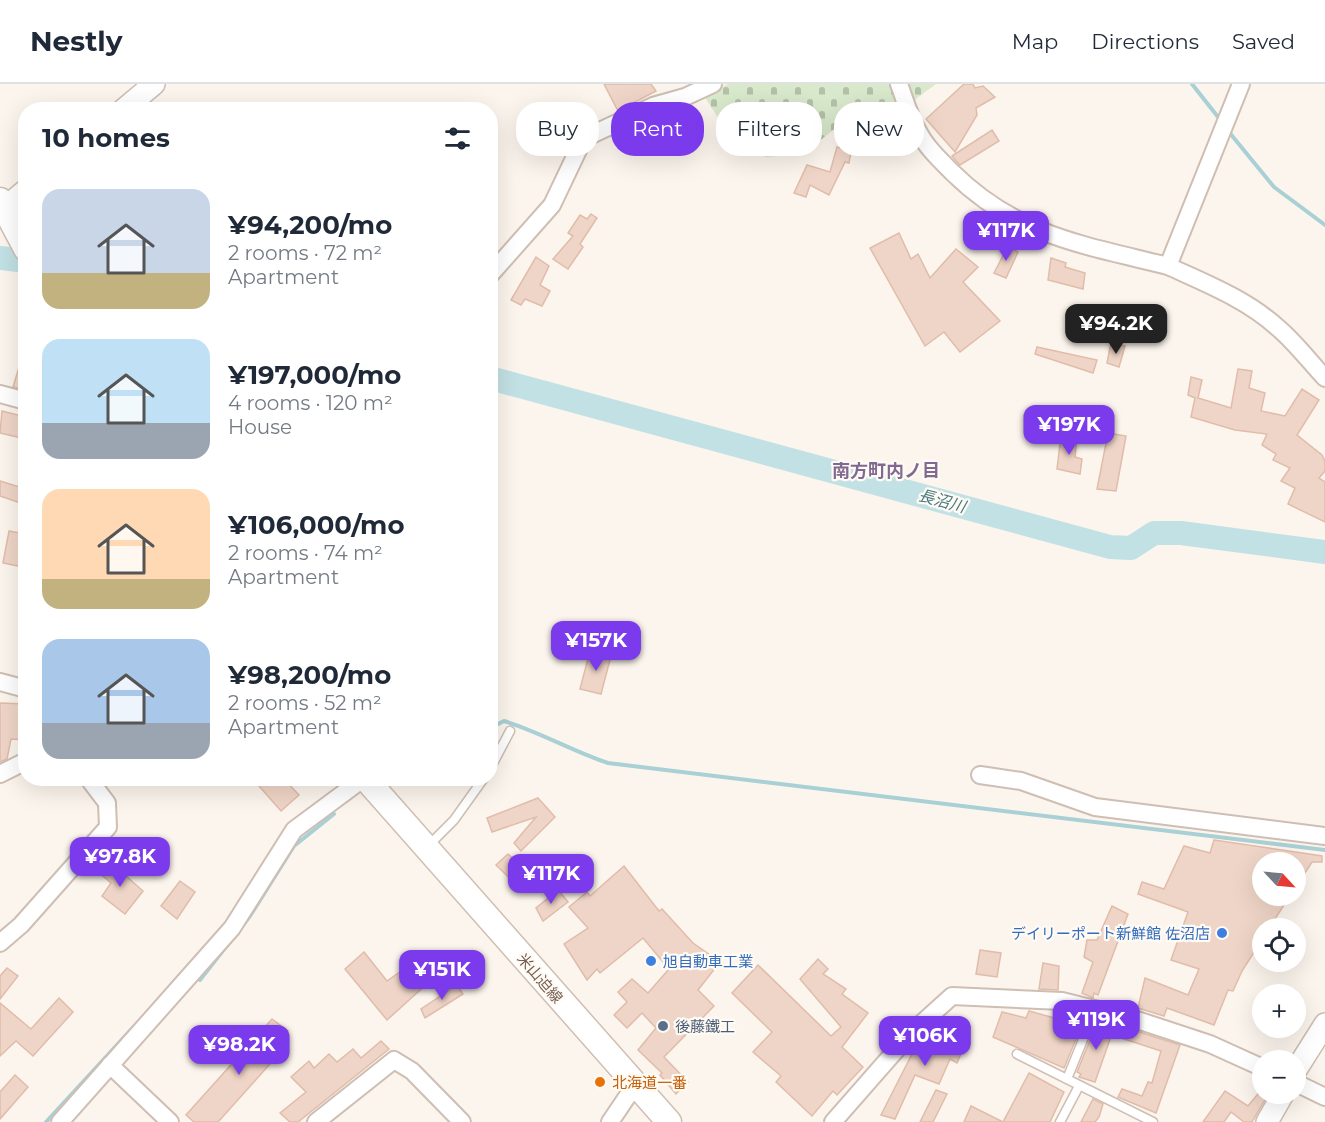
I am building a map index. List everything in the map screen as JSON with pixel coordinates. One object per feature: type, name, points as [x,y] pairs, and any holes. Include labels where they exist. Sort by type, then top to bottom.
[{"type":"main road","points":[[1,206],[18,235]]},
{"type":"main road","name":"米山迫線","points":[[372,786],[669,1122]]},
{"type":"street","points":[[133,102],[154,84]]},
{"type":"street","points":[[498,266],[552,206],[581,144],[589,136],[653,106],[685,97],[713,84]]},
{"type":"street","points":[[900,84],[910,115],[929,149],[963,183],[1000,212],[1023,225],[1065,240],[1168,266],[1227,293],[1261,314],[1283,332],[1325,378]]},
{"type":"street","points":[[1168,266],[1240,84]]},
{"type":"street","points":[[1,206],[18,195]]},
{"type":"street","points":[[0,394],[18,399]]},
{"type":"street","points":[[0,682],[18,687]]},
{"type":"street","points":[[0,774],[18,765]]},
{"type":"street","points":[[980,775],[1021,781],[1095,807],[1325,836]]},
{"type":"street","points":[[0,943],[21,925],[108,827],[107,803],[94,786]]},
{"type":"street","points":[[60,1122],[232,928],[294,830],[360,786]]},
{"type":"street","points":[[833,1122],[911,1033],[952,996],[1062,1001],[1210,1044],[1252,1063]]},
{"type":"street","points":[[1306,1054],[1325,1024]]},
{"type":"street","points":[[316,1122],[394,1059],[412,1071],[462,1122]]},
{"type":"street","points":[[110,1065],[170,1122]]},
{"type":"street","points":[[610,1122],[635,1085]]},
{"type":"street","points":[[1306,1088],[1325,1097]]},
{"type":"street","points":[[1267,1122],[1277,1104]]},
{"type":"lane","points":[[498,754],[510,731]]},
{"type":"lane","points":[[426,848],[454,820],[478,786]]},
{"type":"lane","points":[[1067,1079],[1095,1010]]},
{"type":"lane","points":[[1017,1054],[1153,1122]]},
{"type":"lane","points":[[1060,1122],[1079,1086]]},
{"type":"green space","points":[[728,84],[936,84],[914,102],[834,102],[834,129],[822,139],[822,102],[716,102],[716,115],[704,96]]},
{"type":"building","points":[[604,84],[651,84],[656,91],[635,102],[613,102]]},
{"type":"building","points":[[964,84],[973,84],[975,88],[983,86],[995,97],[976,108],[977,115],[955,152],[926,119]]},
{"type":"building","points":[[992,130],[999,141],[960,165],[952,156]]},
{"type":"building","points":[[834,156],[850,156],[849,163],[845,162],[829,195],[810,185],[806,197],[794,193],[807,165],[830,172]]},
{"type":"building","points":[[591,214],[597,218],[580,244],[583,247],[568,269],[553,259],[573,236],[568,233],[580,215],[587,219]]},
{"type":"building","points":[[899,233],[911,259],[918,254],[930,278],[956,249],[978,267],[963,282],[1000,321],[960,352],[944,332],[925,346],[870,248]]},
{"type":"building","points":[[1008,246],[1018,252],[1006,278],[994,273]]},
{"type":"building","points":[[536,257],[549,266],[540,285],[550,291],[542,306],[525,299],[521,305],[511,300]]},
{"type":"building","points":[[1051,258],[1066,263],[1065,267],[1085,273],[1083,289],[1048,280]]},
{"type":"building","points":[[1111,343],[1125,346],[1119,367],[1107,363]]},
{"type":"building","points":[[1037,347],[1097,360],[1093,373],[1035,354]]},
{"type":"building","points":[[1238,369],[1252,371],[1249,388],[1265,393],[1261,411],[1285,416],[1302,389],[1319,400],[1297,435],[1322,455],[1325,461],[1325,471],[1319,478],[1325,482],[1325,522],[1288,504],[1295,488],[1281,481],[1290,468],[1273,460],[1276,454],[1262,445],[1267,434],[1235,430],[1191,417],[1195,398],[1188,395],[1191,377],[1202,380],[1198,398],[1231,408]]},
{"type":"building","points":[[18,370],[18,388],[13,387]]},
{"type":"building","points":[[2,411],[18,415],[18,437],[0,433]]},
{"type":"building","points":[[1108,433],[1126,436],[1116,491],[1097,489]]},
{"type":"building","points":[[1061,436],[1077,439],[1075,457],[1082,459],[1080,474],[1057,469]]},
{"type":"building","points":[[0,481],[18,487],[18,502],[0,496]]},
{"type":"building","points":[[9,531],[18,533],[18,566],[3,563]]},
{"type":"building","points":[[590,651],[611,656],[601,694],[580,689]]},
{"type":"building","points":[[0,703],[18,704],[18,739],[11,739],[7,759],[0,762]]},
{"type":"building","points":[[259,786],[291,786],[299,795],[281,811]]},
{"type":"building","points":[[538,798],[555,817],[521,851],[514,843],[536,817],[492,832],[487,818]]},
{"type":"building","points":[[126,838],[138,849],[140,846],[149,852],[146,856],[157,865],[154,870],[117,848]]},
{"type":"building","name":"デイリーポート新鮮館 佐沼店","points":[[1214,840],[1295,852],[1252,852],[1252,906],[1283,906],[1276,918],[1252,918],[1252,955],[1233,991],[1228,990],[1214,1025],[1167,1008],[1164,1016],[1138,1008],[1145,978],[1188,995],[1199,969],[1171,960],[1188,912],[1138,894],[1142,882],[1164,889],[1184,846],[1210,853]]},
{"type":"building","points":[[508,854],[531,874],[520,888],[496,865]]},
{"type":"building","name":"デイリーポート新鮮館 佐沼店","points":[[1306,854],[1322,856],[1322,862],[1312,862],[1306,871]]},
{"type":"building","points":[[108,860],[143,891],[125,914],[102,896],[111,883],[98,872]]},
{"type":"building","points":[[624,866],[659,911],[662,909],[693,943],[720,962],[698,990],[714,1006],[664,1057],[688,1082],[676,1094],[660,1075],[662,1073],[638,1050],[656,1028],[642,1013],[627,1028],[614,1015],[627,1002],[618,992],[632,979],[648,993],[669,969],[643,938],[600,973],[597,969],[587,980],[564,944],[588,928],[569,907],[587,892],[590,896]]},
{"type":"building","points":[[180,881],[195,892],[177,919],[161,906]]},
{"type":"building","points":[[558,890],[568,902],[543,921],[536,908]]},
{"type":"building","points":[[1112,906],[1128,914],[1098,995],[1094,993],[1093,998],[1082,993],[1093,962],[1084,957],[1087,940],[1097,940]]},
{"type":"building","points":[[980,950],[1001,953],[997,977],[976,974]]},
{"type":"building","points":[[364,952],[387,981],[424,955],[439,973],[387,1020],[345,969]]},
{"type":"building","points":[[818,959],[828,969],[823,974],[846,989],[842,994],[868,1013],[842,1047],[863,1067],[837,1095],[833,1091],[812,1116],[776,1082],[781,1076],[753,1052],[772,1032],[732,993],[758,965],[831,1036],[841,1027],[800,979]]},
{"type":"building","points":[[1043,963],[1059,966],[1058,990],[1039,989]]},
{"type":"building","points":[[7,968],[18,976],[0,999],[0,976]]},
{"type":"building","points":[[457,985],[463,994],[425,1018],[421,1009]]},
{"type":"building","points":[[59,998],[73,1012],[33,1056],[16,1041],[0,1056],[0,1003],[31,1029]]},
{"type":"building","points":[[1029,1011],[1069,1022],[1071,1014],[1085,1017],[1064,1068],[993,1037],[1002,1012],[1026,1018]]},
{"type":"building","points":[[272,1019],[288,1031],[273,1049],[278,1055],[218,1122],[194,1122],[186,1115]]},
{"type":"building","points":[[1098,1021],[1115,1025],[1095,1082],[1079,1077],[1081,1074],[1077,1072]]},
{"type":"building","points":[[930,1030],[966,1042],[957,1063],[950,1059],[939,1084],[915,1075],[895,1119],[881,1115],[913,1052],[918,1053]]},
{"type":"building","points":[[1133,1030],[1180,1045],[1156,1113],[1118,1097],[1122,1089],[1142,1096],[1148,1082],[1152,1083],[1161,1051],[1121,1038],[1122,1034],[1131,1035]]},
{"type":"building","points":[[381,1041],[389,1049],[298,1122],[290,1122],[280,1113],[306,1092],[291,1077],[309,1061],[314,1068],[329,1054],[337,1062],[353,1049],[361,1058]]},
{"type":"building","points":[[1029,1073],[1064,1092],[1050,1122],[1003,1122]]},
{"type":"building","points":[[15,1075],[28,1087],[0,1119],[0,1092]]},
{"type":"building","points":[[936,1090],[947,1094],[933,1122],[920,1122]]},
{"type":"building","points":[[1225,1091],[1248,1106],[1252,1101],[1252,1104],[1262,1104],[1252,1122],[1244,1122],[1231,1112],[1224,1122],[1203,1122]]},
{"type":"building","points":[[1093,1099],[1103,1104],[1099,1117],[1095,1122],[1081,1122]]},
{"type":"building","points":[[971,1106],[1003,1122],[964,1122]]},
{"type":"waterway","points":[[1192,84],[1218,117]]},
{"type":"waterway","points":[[1229,132],[1274,187],[1325,225]]},
{"type":"waterway","name":"長沼川","points":[[0,258],[18,260]]},
{"type":"waterway","name":"長沼川","points":[[498,380],[1110,547],[1131,548],[1154,533],[1181,533],[1325,552]]},
{"type":"waterway","points":[[498,724],[504,721],[608,763],[1325,850]]},
{"type":"waterway","points":[[200,980],[250,916],[294,846],[334,814]]},
{"type":"waterway","points":[[46,1122],[139,1021]]},
{"type":"place","name":"デイリーポート新鮮館 佐沼店","points":[[1222,933]]},
{"type":"place","name":"旭自動車工業","points":[[651,961]]},
{"type":"place","name":"後藤鐵工","points":[[663,1026]]},
{"type":"place","name":"北海道一番","points":[[600,1082]]},
{"type":"district","name":"南方町内ノ目","points":[[886,471]]}]
